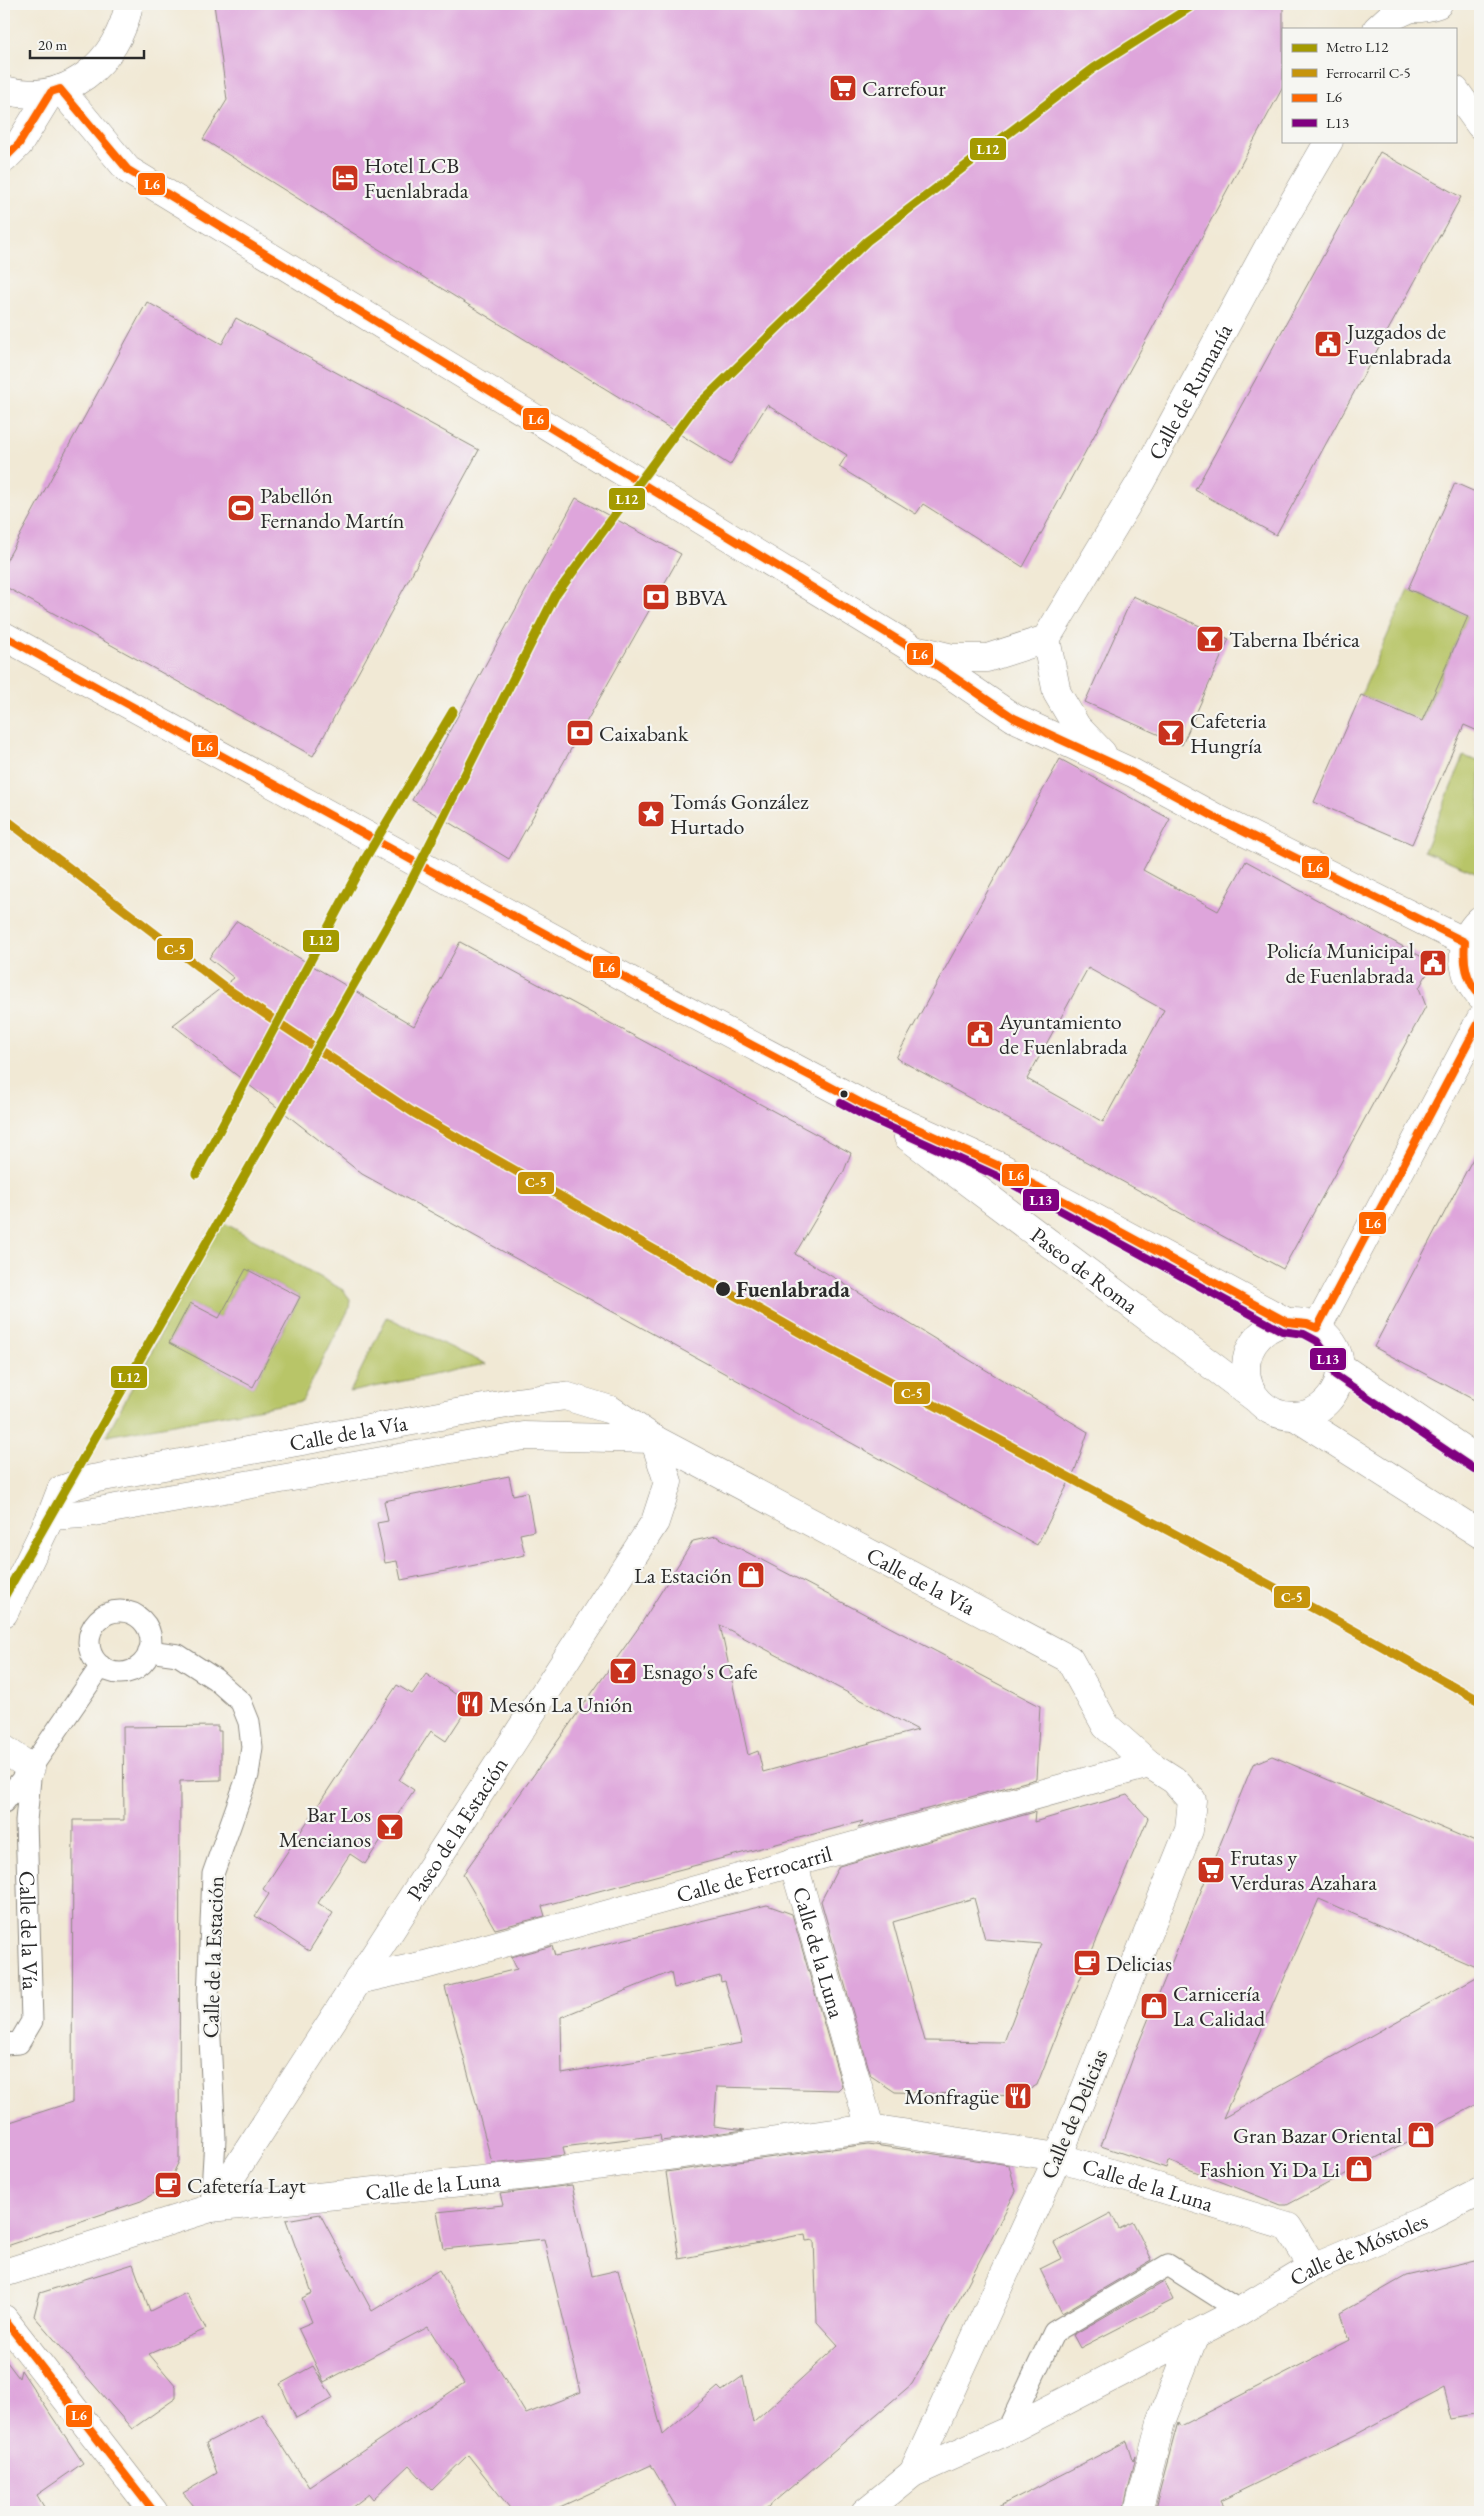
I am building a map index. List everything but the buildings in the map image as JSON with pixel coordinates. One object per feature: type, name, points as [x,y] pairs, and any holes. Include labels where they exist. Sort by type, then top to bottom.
[{"type":"street","points":[[4,90],[17,94],[55,90],[88,74],[111,52],[125,24],[129,4]]},
{"type":"street","points":[[1379,28],[1389,18],[1420,10]]},
{"type":"street","points":[[4,159],[19,144],[55,90]]},
{"type":"street","points":[[55,90],[128,170],[913,649],[1014,718],[1133,773],[1220,820],[1465,942]]},
{"type":"street","points":[[1456,91],[1480,125]]},
{"type":"street","name":"Calle de Rumanía","points":[[1046,639],[1112,530],[1283,220],[1328,142]]},
{"type":"street","name":"Paseo de Roma","points":[[4,636],[646,989],[867,1106],[1001,1167],[1286,1322]]},
{"type":"street","points":[[913,649],[953,658],[987,658],[1046,639],[1057,693],[1077,727],[1097,750],[1133,773]]},
{"type":"street","points":[[1480,920],[1470,932],[1465,942],[1463,957],[1465,971],[1472,986],[1480,996]]},
{"type":"street","points":[[1317,1328],[1480,1020]]},
{"type":"street","name":"Paseo de Roma","points":[[867,1106],[1255,1398]]},
{"type":"street","points":[[1296,1417],[1320,1409],[1328,1401],[1340,1380],[1341,1367],[1334,1344],[1317,1328],[1307,1324],[1286,1322],[1266,1330],[1258,1337],[1247,1356],[1246,1378],[1255,1398],[1273,1413],[1296,1417],[1480,1534]]},
{"type":"street","points":[[1341,1367],[1480,1461]]},
{"type":"street","name":"Calle de la Vía","points":[[4,1613],[62,1490],[92,1479],[517,1402],[565,1396],[611,1410],[654,1439],[1069,1659],[1106,1726],[1149,1764]]},
{"type":"street","name":"Calle de la Vía","points":[[51,1516],[82,1514],[524,1436],[654,1439]]},
{"type":"street","name":"Paseo de la Estación","points":[[211,2208],[654,1522],[668,1482],[654,1439]]},
{"type":"street","points":[[4,1749],[31,1768]]},
{"type":"street","name":"Calle de Ferrocarril","points":[[358,1980],[425,1965],[1149,1764]]},
{"type":"street","name":"Calle de Delicias","points":[[913,2473],[1058,2157],[1190,1830],[1192,1800],[1174,1780],[1149,1764]]},
{"type":"street","name":"Calle de la Luna","points":[[793,1862],[870,2128]]},
{"type":"street","name":"Calle de la Luna","points":[[4,2273],[211,2208],[538,2174],[870,2128],[1058,2157],[1288,2227],[1313,2268]]},
{"type":"street","name":"Calle de Móstoles","points":[[865,2512],[913,2473],[1007,2430],[1195,2334],[1313,2268],[1424,2220],[1480,2191]]},
{"type":"street","points":[[4,2319],[154,2512]]},
{"type":"street","points":[[1138,2512],[1161,2422],[1195,2334]]},
{"type":"lane","points":[[117,1611],[130,1613],[139,1618],[148,1632],[151,1642],[149,1651],[144,1661],[136,1668],[126,1672],[116,1672],[101,1666],[89,1648],[89,1637],[98,1620],[107,1614],[117,1611]]},
{"type":"lane","name":"Calle de la Estación","points":[[149,1651],[178,1655],[215,1679],[241,1702],[250,1730],[252,1747],[248,1775],[213,1874],[208,1999],[215,2139],[211,2208]]},
{"type":"lane","name":"Calle de la Vía","points":[[4,1802],[31,1768],[101,1666]]},
{"type":"lane","name":"Calle de la Vía","points":[[4,2044],[20,2043],[32,2021],[26,1821],[31,1768]]},
{"type":"lane","points":[[1007,2430],[1054,2332],[1168,2265],[1240,2310]]},
{"type":"green space","points":[[1408,589],[1468,616],[1421,722],[1361,695]]},
{"type":"green space","points":[[1464,756],[1480,762],[1480,874],[1424,851]]},
{"type":"green space","points":[[221,1221],[343,1290],[350,1299],[349,1309],[302,1401],[106,1436]],"holes":[[[246,1269],[300,1297],[253,1387],[169,1343],[190,1303],[219,1318]]]},
{"type":"green space","points":[[387,1317],[486,1364],[350,1392]]},
{"type":"metro line","name":"L12","points":[[4,1597],[399,905],[555,596],[692,411],[867,241],[1094,68],[1195,4]]},
{"type":"metro line","name":"L12","points":[[196,1174],[365,859],[453,711]]},
{"type":"rail line","name":"C-5","points":[[4,818],[226,988],[414,1113],[815,1341],[1335,1620],[1480,1701]]},
{"type":"transit line","name":"L6","points":[[4,159],[19,144],[51,92],[60,89],[128,170],[913,649],[1014,718],[1133,773],[1220,820],[1465,942],[1466,971],[1471,984],[1480,996]]},
{"type":"transit line","name":"L6","points":[[4,636],[646,989],[867,1106],[1001,1167],[1287,1322],[1307,1324],[1317,1328],[1480,1020]]},
{"type":"transit line","name":"L13","points":[[841,1103],[863,1115],[997,1176],[1282,1331],[1304,1334],[1317,1341],[1325,1352],[1335,1375],[1474,1469]]},
{"type":"transit line","name":"L6","points":[[4,2319],[154,2512]]},
{"type":"place","name":"Carrefour","points":[[843,88]]},
{"type":"place","name":"Hotel LCB Fuenlabrada","points":[[345,178]]},
{"type":"place","name":"Juzgados de Fuenlabrada","points":[[1328,344]]},
{"type":"place","name":"Pabellón Fernando Martín","points":[[241,508]]},
{"type":"place","name":"BBVA","points":[[656,597]]},
{"type":"place","name":"Taberna Ibérica","points":[[1210,639]]},
{"type":"place","name":"Caixabank","points":[[580,733]]},
{"type":"place","name":"Cafeteria Hungría","points":[[1171,733]]},
{"type":"place","name":"Tomás González Hurtado","points":[[651,814]]},
{"type":"place","name":"Policía Municipal de Fuenlabrada","points":[[1433,963]]},
{"type":"place","name":"Ayuntamiento de Fuenlabrada","points":[[980,1034]]},
{"type":"place","name":"Fuenlabrada","points":[[723,1289]]},
{"type":"place","name":"La Estación","points":[[751,1575]]},
{"type":"place","name":"Esnago's Cafe","points":[[623,1671]]},
{"type":"place","name":"Mesón La Unión","points":[[470,1704]]},
{"type":"place","name":"Bar Los Mencianos","points":[[390,1827]]},
{"type":"place","name":"Frutas y Verduras Azahara","points":[[1211,1870]]},
{"type":"place","name":"Delicias","points":[[1087,1963]]},
{"type":"place","name":"Carnicería La Calidad","points":[[1154,2006]]},
{"type":"place","name":"Monfragüe","points":[[1018,2096]]},
{"type":"place","name":"Gran Bazar Oriental","points":[[1421,2135]]},
{"type":"place","name":"Fashion Yi Da Li","points":[[1359,2169]]},
{"type":"place","name":"Cafetería Layt","points":[[168,2185]]}]
